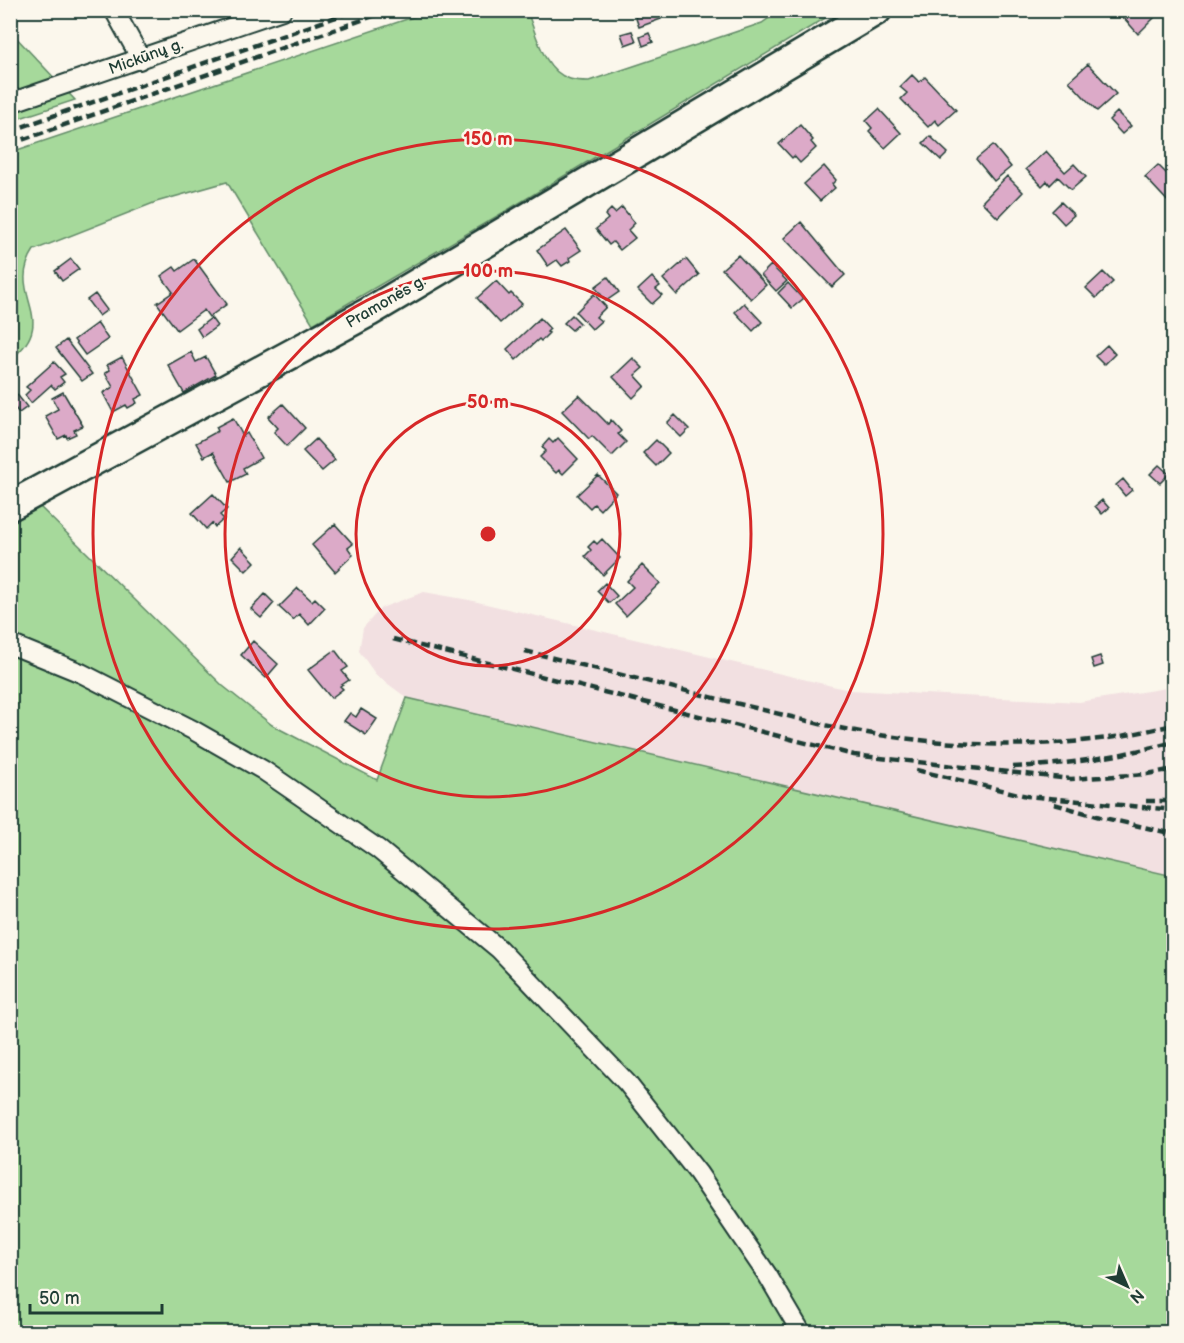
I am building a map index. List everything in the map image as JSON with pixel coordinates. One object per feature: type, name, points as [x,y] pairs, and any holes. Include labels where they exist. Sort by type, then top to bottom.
[{"type":"main road","name":"Pramonės g.","points":[[10,506],[369,312],[877,10]]},
{"type":"street","points":[[114,10],[139,60]]},
{"type":"street","name":"Mickūnų g.","points":[[10,103],[282,10]]},
{"type":"street","points":[[10,644],[81,673],[193,730],[263,770],[378,849],[499,950],[627,1083],[698,1173],[768,1276],[801,1332]]},
{"type":"shaded area","points":[[424,592],[469,600],[849,690],[1079,702],[1173,687],[1173,876],[407,698],[376,675],[359,651],[363,628],[381,608]]},
{"type":"green space","points":[[431,11],[527,11],[537,40],[553,68],[570,79],[589,81],[762,23],[779,11],[837,11],[521,202],[313,324],[227,182],[156,202],[34,250],[26,266],[25,280],[33,318],[32,331],[25,344],[11,359],[11,152]]},
{"type":"green space","points":[[11,32],[75,100],[11,121]]},
{"type":"green space","points":[[38,505],[223,686],[272,725],[377,780],[407,698],[1173,876],[1173,1332],[11,1332],[10,520]]},
{"type":"building","points":[[633,10],[658,10],[661,19],[639,27]]},
{"type":"building","points":[[688,10],[711,10],[711,11],[691,18]]},
{"type":"building","points":[[1130,10],[1151,10],[1156,16],[1138,34],[1123,17]]},
{"type":"building","points":[[632,31],[636,41],[625,45],[621,34]]},
{"type":"building","points":[[649,33],[653,42],[643,46],[640,37]]},
{"type":"building","points":[[1088,64],[1116,94],[1097,111],[1069,81]]},
{"type":"building","points":[[912,75],[919,82],[925,77],[956,110],[939,125],[935,120],[928,127],[901,99],[907,93],[900,87]]},
{"type":"building","points":[[879,109],[901,133],[885,148],[869,131],[872,128],[866,121]]},
{"type":"building","points":[[1117,112],[1131,126],[1122,134],[1109,120]]},
{"type":"building","points":[[800,125],[813,140],[811,142],[816,148],[800,163],[779,144]]},
{"type":"building","points":[[930,136],[948,153],[941,160],[923,143]]},
{"type":"building","points":[[993,145],[1011,167],[994,181],[976,159]]},
{"type":"building","points":[[1046,151],[1065,172],[1074,164],[1086,177],[1071,190],[1058,177],[1050,185],[1047,181],[1042,186],[1026,169]]},
{"type":"building","points":[[1158,165],[1174,181],[1174,208],[1145,177]]},
{"type":"building","points":[[824,166],[836,180],[832,184],[835,188],[820,201],[804,184]]},
{"type":"building","points":[[1007,176],[1023,192],[998,218],[982,202]]},
{"type":"building","points":[[1061,202],[1074,215],[1064,224],[1052,211]]},
{"type":"building","points":[[622,207],[635,223],[628,230],[635,238],[620,250],[613,242],[609,245],[596,229],[608,219],[605,215],[611,209],[615,213]]},
{"type":"building","points":[[801,222],[845,275],[832,287],[784,238]]},
{"type":"building","points":[[566,230],[581,250],[562,266],[557,260],[548,266],[537,250]]},
{"type":"building","points":[[738,255],[766,285],[751,299],[722,269]]},
{"type":"building","points":[[71,259],[79,269],[62,281],[55,271]]},
{"type":"building","points":[[194,259],[227,304],[209,317],[204,310],[177,330],[157,303],[173,292],[161,276],[174,267],[177,271]]},
{"type":"building","points":[[686,259],[699,275],[677,295],[663,279]]},
{"type":"building","points":[[771,265],[787,281],[776,291],[761,275]]},
{"type":"building","points":[[1103,272],[1113,282],[1096,298],[1086,288]]},
{"type":"building","points":[[608,277],[619,292],[606,301],[595,287]]},
{"type":"building","points":[[652,277],[660,286],[656,289],[662,295],[652,304],[638,290]]},
{"type":"building","points":[[496,281],[509,295],[511,293],[522,304],[500,323],[477,298]]},
{"type":"building","points":[[788,283],[803,299],[792,308],[778,293]]},
{"type":"building","points":[[95,294],[107,310],[99,316],[87,300]]},
{"type":"building","points":[[594,294],[606,307],[596,317],[601,321],[592,329],[576,312]]},
{"type":"building","points":[[744,303],[762,322],[753,331],[735,312]]},
{"type":"building","points":[[572,315],[580,323],[572,330],[564,323]]},
{"type":"building","points":[[211,318],[217,326],[202,337],[197,329]]},
{"type":"building","points":[[540,318],[550,329],[547,332],[549,333],[516,360],[507,349]]},
{"type":"building","points":[[97,323],[108,339],[85,355],[74,340]]},
{"type":"building","points":[[66,340],[92,374],[82,381],[56,348]]},
{"type":"building","points":[[1107,345],[1115,354],[1104,365],[1095,356]]},
{"type":"building","points":[[191,352],[196,362],[206,357],[216,375],[184,393],[168,365]]},
{"type":"building","points":[[122,357],[143,395],[135,399],[137,403],[128,408],[126,405],[113,412],[103,393],[113,387],[105,373],[110,370],[107,365]]},
{"type":"building","points":[[633,358],[643,368],[635,375],[645,386],[633,398],[613,377]]},
{"type":"building","points":[[54,362],[65,374],[60,377],[64,382],[55,389],[51,385],[31,403],[25,395],[30,390],[26,387]]},
{"type":"building","points":[[15,392],[27,407],[19,413],[10,402],[10,396]]},
{"type":"building","points":[[63,392],[83,426],[74,430],[76,434],[58,439],[45,416],[58,409],[52,398]]},
{"type":"building","points":[[579,395],[608,424],[611,420],[621,431],[618,434],[626,442],[612,456],[592,436],[589,439],[562,411]]},
{"type":"building","points":[[283,404],[305,428],[287,446],[274,432],[278,428],[268,417]]},
{"type":"building","points":[[675,415],[689,429],[681,437],[667,423]]},
{"type":"building","points":[[233,418],[243,436],[247,433],[261,458],[243,468],[246,474],[230,482],[213,452],[204,457],[196,443],[218,431],[216,427]]},
{"type":"building","points":[[558,438],[578,459],[563,474],[559,470],[556,473],[540,457],[546,451],[542,447],[549,439],[553,443]]},
{"type":"building","points":[[316,439],[335,460],[322,471],[303,451]]},
{"type":"building","points":[[656,440],[669,453],[656,466],[643,453]]},
{"type":"building","points":[[1159,465],[1169,474],[1160,483],[1150,474]]},
{"type":"building","points":[[598,475],[616,493],[600,510],[594,504],[590,508],[577,495]]},
{"type":"building","points":[[1123,479],[1132,490],[1125,496],[1116,485]]},
{"type":"building","points":[[213,494],[227,509],[220,515],[224,519],[215,527],[212,523],[206,529],[192,513]]},
{"type":"building","points":[[1102,500],[1109,508],[1102,514],[1095,506]]},
{"type":"building","points":[[335,524],[353,544],[348,548],[353,555],[335,572],[312,545]]},
{"type":"building","points":[[602,539],[620,558],[603,575],[585,556],[591,550],[588,547],[594,541],[597,544]]},
{"type":"building","points":[[241,547],[255,562],[246,571],[232,557]]},
{"type":"building","points":[[642,565],[660,583],[626,616],[615,604],[633,587],[627,581]]},
{"type":"building","points":[[605,583],[617,596],[609,603],[597,591]]},
{"type":"building","points":[[298,588],[312,601],[315,598],[325,608],[309,625],[299,614],[293,620],[279,607]]},
{"type":"building","points":[[265,594],[274,603],[261,618],[251,609]]},
{"type":"building","points":[[253,641],[278,664],[266,678],[241,655]]},
{"type":"building","points":[[335,650],[348,667],[342,671],[349,680],[340,686],[343,689],[331,698],[308,670]]},
{"type":"building","points":[[1100,656],[1103,665],[1094,668],[1091,659]]},
{"type":"building","points":[[361,709],[377,719],[366,735],[344,721],[350,713],[356,717]]},
{"type":"railway","points":[[10,131],[356,10]]},
{"type":"railway","points":[[10,144],[390,10]]},
{"type":"railway","points":[[393,639],[854,755],[1071,779],[1147,774],[1174,769]]},
{"type":"railway","points":[[525,651],[820,724],[893,737],[967,744],[1041,744],[1115,737],[1174,725]]},
{"type":"railway","points":[[1013,767],[1094,759],[1174,742]]},
{"type":"railway","points":[[916,770],[1027,796],[1174,810]]},
{"type":"railway","points":[[1146,801],[1174,801]]},
{"type":"railway","points":[[1054,804],[1174,834]]}]
